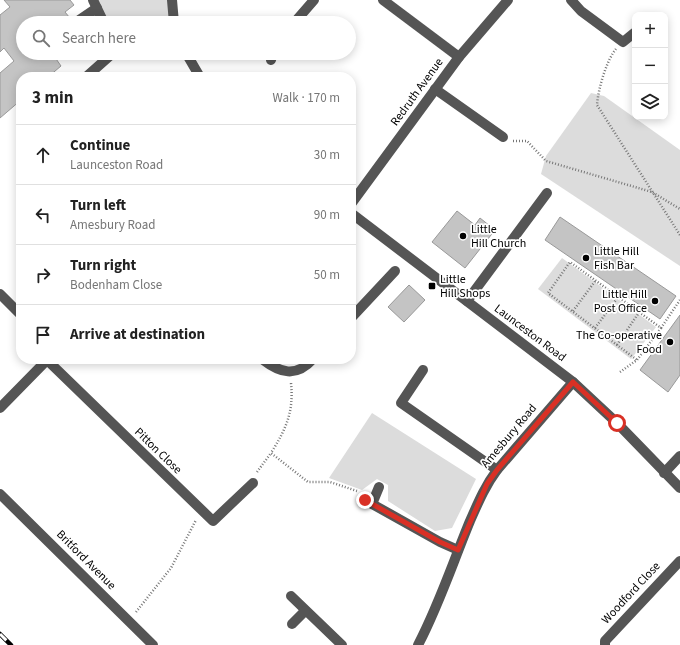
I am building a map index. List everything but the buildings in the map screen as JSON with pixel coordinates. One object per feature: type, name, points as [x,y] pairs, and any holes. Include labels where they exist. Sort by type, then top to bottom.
[{"type":"street","points":[[172,0],[173,16]]},
{"type":"street","points":[[300,16],[314,0]]},
{"type":"street","points":[[383,0],[459,57]]},
{"type":"street","name":"Redruth Avenue","points":[[356,197],[459,57],[508,0]]},
{"type":"street","points":[[571,0],[581,11],[623,42],[632,35]]},
{"type":"street","points":[[82,16],[95,4],[101,16]]},
{"type":"street","points":[[92,72],[105,60]]},
{"type":"street","points":[[190,60],[197,72]]},
{"type":"street","points":[[435,89],[503,137]]},
{"type":"street","points":[[467,302],[547,193]]},
{"type":"street","name":"Launceston Road","points":[[356,218],[573,382],[617,423],[680,488]]},
{"type":"street","points":[[356,313],[395,271]]},
{"type":"street","points":[[0,294],[16,310]]},
{"type":"street","points":[[0,408],[43,364]]},
{"type":"street","name":"Pitton Close","points":[[51,364],[213,521],[253,483]]},
{"type":"street","points":[[268,364],[276,370],[290,372],[306,367],[309,364]]},
{"type":"street","points":[[423,370],[402,403],[497,470]]},
{"type":"street","name":"Amesbury Road","points":[[418,645],[429,623],[458,550],[487,484],[497,470],[573,382]]},
{"type":"street","points":[[664,473],[680,456]]},
{"type":"street","points":[[379,487],[368,502],[440,542],[458,550]]},
{"type":"street","name":"Britford Avenue","points":[[0,494],[153,645]]},
{"type":"street","name":"Woodford Close","points":[[605,645],[604,641],[680,560]]},
{"type":"street","points":[[291,596],[342,645]]},
{"type":"street","points":[[292,624],[305,611]]},
{"type":"path","points":[[623,42],[611,55],[596,105],[680,235]]},
{"type":"path","points":[[503,137],[506,142],[526,142],[546,161],[652,192],[680,209]]},
{"type":"path","points":[[637,360],[548,292],[570,262],[640,311],[661,328]]},
{"type":"path","points":[[573,311],[596,280]]},
{"type":"path","points":[[595,328],[618,296]]},
{"type":"path","points":[[620,372],[637,360],[680,300]]},
{"type":"path","points":[[617,345],[640,311]]},
{"type":"path","points":[[253,483],[255,474],[271,453],[286,428],[292,401],[290,372]]},
{"type":"path","points":[[271,453],[308,482],[330,482],[360,492],[368,502]]},
{"type":"path","points":[[128,621],[172,568],[201,511]]},
{"type":"shaded area","points":[[93,0],[172,0],[173,16],[101,16]]},
{"type":"shaded area","points":[[591,93],[604,96],[632,116],[632,120],[638,120],[680,150],[680,266],[541,174],[546,156]]},
{"type":"shaded area","points":[[562,258],[656,327],[631,359],[538,289]]},
{"type":"shaded area","points":[[372,413],[476,479],[452,528],[435,531],[388,501],[388,485],[377,479],[362,490],[329,478]]},
{"type":"railway","points":[[0,634],[11,645]]},
{"type":"place","name":"Little Hill Church","points":[[463,236]]},
{"type":"place","name":"Little Hill Fish Bar","points":[[586,258]]},
{"type":"place","name":"Little Hill Shops","points":[[432,286]]},
{"type":"place","name":"Little Hill Post Office","points":[[655,301]]},
{"type":"place","name":"The Co-operative Food","points":[[670,342]]},
{"type":"route","points":[[365,500],[440,542],[458,550],[487,484],[497,470],[573,382],[617,423]]}]
